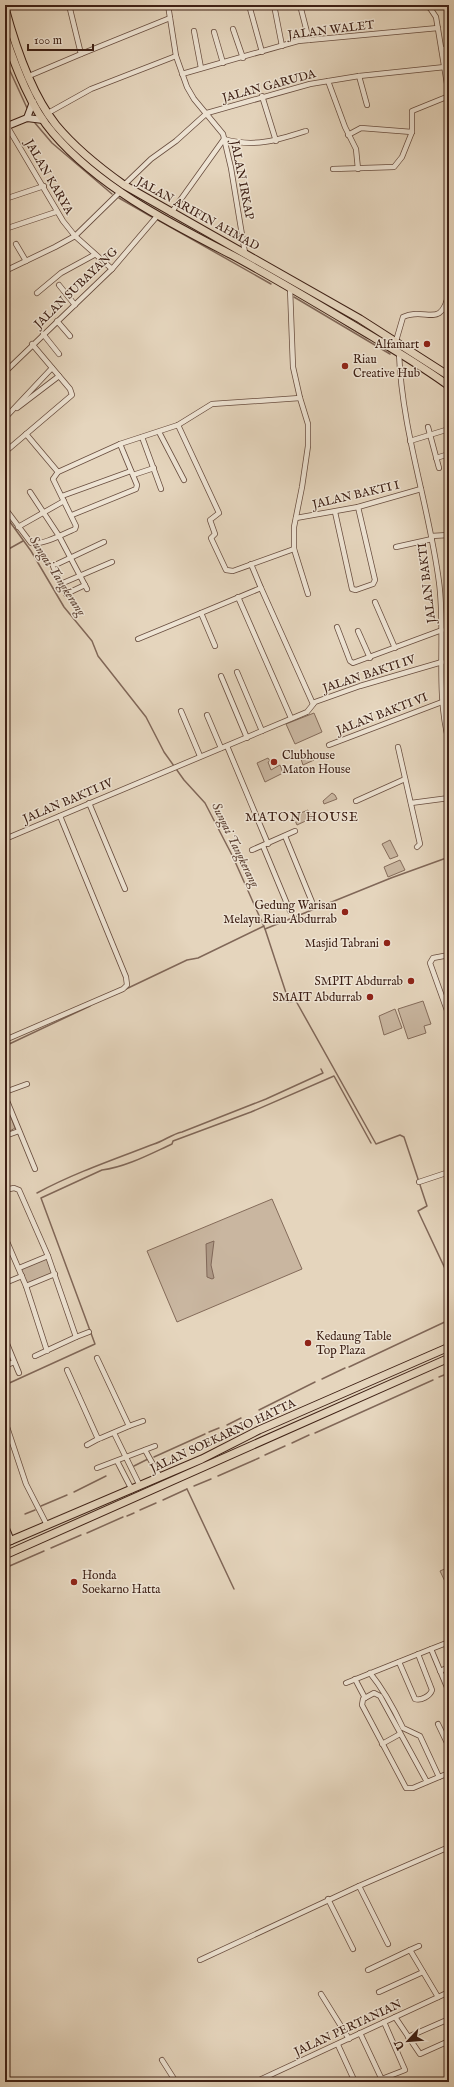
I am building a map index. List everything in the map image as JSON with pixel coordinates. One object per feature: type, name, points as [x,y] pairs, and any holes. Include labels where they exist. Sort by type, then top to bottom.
[{"type":"main road","name":"JALAN ARIFIN AHMAD","points":[[5,8],[29,76],[48,112],[68,138],[122,188],[245,253],[257,264],[290,288],[399,353],[449,386]]},
{"type":"main road","name":"JALAN ARIFIN AHMAD","points":[[5,36],[18,70],[43,120],[53,134],[80,160],[122,188],[158,215],[257,264],[396,341],[449,376]]},
{"type":"main road","points":[[27,118],[33,102]]},
{"type":"main road","points":[[6,127],[27,118],[43,120]]},
{"type":"main road","name":"JALAN SOEKARNO HATTA","points":[[8,1542],[132,1490],[231,1445],[259,1430],[449,1347]]},
{"type":"main road","name":"JALAN SOEKARNO HATTA","points":[[5,1555],[449,1358]]},
{"type":"main road","points":[[422,1359],[426,1368]]},
{"type":"main road","points":[[5,1526],[8,1542]]},
{"type":"street","points":[[76,5],[70,9],[81,54]]},
{"type":"street","name":"JALAN IRKAP","points":[[168,5],[176,56],[182,74],[190,93],[221,131],[224,138],[231,168],[245,253]]},
{"type":"street","points":[[249,5],[262,52]]},
{"type":"street","points":[[274,5],[282,46]]},
{"type":"street","points":[[300,5],[308,40]]},
{"type":"street","points":[[333,169],[395,167],[402,157],[412,132],[411,114],[413,110],[449,96],[442,49],[433,11],[421,5]]},
{"type":"street","points":[[29,76],[170,18]]},
{"type":"street","name":"JALAN WALET","points":[[182,74],[308,40],[438,28]]},
{"type":"street","points":[[233,30],[243,58]]},
{"type":"street","points":[[194,31],[201,68]]},
{"type":"street","points":[[214,32],[223,63]]},
{"type":"street","points":[[442,49],[449,48]]},
{"type":"street","points":[[48,112],[91,89],[176,56]]},
{"type":"street","name":"JALAN GARUDA","points":[[122,188],[151,159],[176,141],[207,113],[262,96],[328,81],[359,76],[445,67]]},
{"type":"street","points":[[359,76],[367,105]]},
{"type":"street","points":[[328,81],[348,135],[357,152],[358,169]]},
{"type":"street","points":[[262,96],[276,141]]},
{"type":"street","name":"JALAN KARYA","points":[[6,127],[44,186],[56,212],[75,236],[94,255],[112,269]]},
{"type":"street","points":[[348,135],[361,128],[412,132]]},
{"type":"street","points":[[171,213],[224,138],[250,144],[276,141],[306,131]]},
{"type":"street","points":[[5,193],[6,199],[44,186]]},
{"type":"street","name":"JALAN KARYA","points":[[75,236],[122,188]]},
{"type":"street","points":[[5,229],[56,212]]},
{"type":"street","name":"JALAN SUBAYANG","points":[[5,372],[32,344],[112,269],[158,215]]},
{"type":"street","points":[[5,271],[75,236]]},
{"type":"street","points":[[16,244],[26,261]]},
{"type":"street","points":[[37,294],[61,273],[94,255]]},
{"type":"street","points":[[59,285],[75,305]]},
{"type":"street","points":[[290,288],[293,367],[308,424],[308,446],[296,518],[294,549],[308,594]]},
{"type":"street","points":[[396,341],[403,317],[440,313],[445,308],[449,292]]},
{"type":"street","points":[[57,321],[70,336]]},
{"type":"street","points":[[43,334],[59,354]]},
{"type":"street","points":[[5,452],[71,397],[71,390],[32,344]]},
{"type":"street","name":"JALAN BAKTI","points":[[399,353],[400,381],[410,441],[432,537],[441,595],[442,702],[449,742]]},
{"type":"street","points":[[7,416],[52,368]]},
{"type":"street","points":[[7,416],[59,376]]},
{"type":"street","points":[[7,511],[32,544],[59,536],[75,529],[76,525],[53,479],[58,472],[120,444],[178,425],[212,404],[300,398]]},
{"type":"street","points":[[178,425],[218,512],[218,515],[210,520],[215,534],[211,538],[225,568],[231,572],[294,549]]},
{"type":"street","points":[[428,427],[439,468]]},
{"type":"street","points":[[410,441],[449,429]]},
{"type":"street","points":[[159,432],[184,480]]},
{"type":"street","points":[[26,434],[58,472]]},
{"type":"street","points":[[142,437],[161,489]]},
{"type":"street","points":[[72,515],[135,490],[137,485],[120,444]]},
{"type":"street","points":[[436,458],[449,454]]},
{"type":"street","points":[[62,496],[132,473],[154,468]]},
{"type":"street","name":"JALAN BAKTI I","points":[[296,518],[358,507],[421,489]]},
{"type":"street","points":[[30,492],[59,536],[86,587],[66,594]]},
{"type":"street","points":[[18,527],[64,501]]},
{"type":"street","points":[[334,512],[352,589],[356,590],[373,584],[375,580],[358,507]]},
{"type":"street","points":[[396,547],[432,537],[449,535]]},
{"type":"street","points":[[104,542],[53,565],[60,582],[63,583],[112,562]]},
{"type":"street","points":[[251,564],[313,704]]},
{"type":"street","points":[[138,639],[261,588]]},
{"type":"street","points":[[238,597],[291,718]]},
{"type":"street","points":[[375,602],[395,648]]},
{"type":"street","points":[[201,613],[215,646]]},
{"type":"street","points":[[337,627],[350,661],[354,663],[442,630]]},
{"type":"street","points":[[358,631],[370,658]]},
{"type":"street","points":[[442,652],[449,650]]},
{"type":"street","name":"JALAN BAKTI IV","points":[[5,839],[309,711],[313,704],[360,686],[442,662]]},
{"type":"street","points":[[236,672],[262,731]]},
{"type":"street","points":[[221,676],[247,738]]},
{"type":"street","name":"JALAN BAKTI VI","points":[[329,745],[442,702],[449,697]]},
{"type":"street","points":[[181,711],[200,756]]},
{"type":"street","points":[[207,715],[221,748]]},
{"type":"street","points":[[227,746],[290,911]]},
{"type":"street","points":[[398,747],[420,844],[417,847]]},
{"type":"street","points":[[356,801],[405,779]]},
{"type":"street","points":[[411,803],[449,798]]},
{"type":"street","points":[[89,803],[125,889]]},
{"type":"street","points":[[5,1040],[122,989],[127,985],[126,977],[60,816]]},
{"type":"street","points":[[252,850],[296,831]]},
{"type":"street","points":[[285,836],[312,902]]},
{"type":"street","points":[[449,955],[433,958],[430,963],[449,1016]]},
{"type":"street","points":[[5,1092],[27,1084]]},
{"type":"street","points":[[5,1096],[35,1169]]},
{"type":"street","points":[[5,1136],[19,1131]]},
{"type":"street","points":[[419,1182],[449,1172]]},
{"type":"street","points":[[5,1190],[14,1188],[19,1190],[55,1274],[76,1337]]},
{"type":"street","points":[[5,1237],[26,1286],[47,1351]]},
{"type":"street","points":[[19,1268],[48,1256]]},
{"type":"street","points":[[26,1286],[55,1274]]},
{"type":"street","points":[[5,1283],[22,1276]]},
{"type":"street","points":[[35,1356],[89,1332]]},
{"type":"street","points":[[5,1339],[18,1373]]},
{"type":"street","points":[[97,1358],[129,1426]]},
{"type":"street","points":[[5,1366],[14,1362]]},
{"type":"street","points":[[67,1370],[98,1439]]},
{"type":"street","points":[[87,1445],[143,1420]]},
{"type":"street","points":[[5,1422],[26,1484],[47,1525]]},
{"type":"street","points":[[114,1433],[140,1486]]},
{"type":"street","points":[[97,1468],[155,1446]]},
{"type":"street","points":[[145,1450],[160,1477]]},
{"type":"street","points":[[117,1461],[132,1490]]},
{"type":"street","points":[[346,1683],[449,1642]]},
{"type":"street","points":[[431,1649],[449,1692]]},
{"type":"street","points":[[399,1662],[415,1699],[423,1698],[429,1695],[432,1690],[418,1654]]},
{"type":"street","points":[[440,1671],[449,1667]]},
{"type":"street","points":[[370,1673],[385,1696],[390,1700],[404,1730],[420,1736],[439,1777]]},
{"type":"street","points":[[355,1679],[365,1698]]},
{"type":"street","points":[[427,1782],[377,1693],[365,1698],[362,1705],[406,1788],[413,1788],[449,1773]]},
{"type":"street","points":[[438,1724],[449,1747]]},
{"type":"street","points":[[382,1744],[400,1734]]},
{"type":"street","points":[[200,1960],[328,1899],[449,1847]]},
{"type":"street","points":[[359,1886],[388,1944]]},
{"type":"street","points":[[328,1899],[353,1949]]},
{"type":"street","points":[[368,1970],[418,1946]]},
{"type":"street","points":[[410,1950],[438,1997]]},
{"type":"street","points":[[380,1992],[423,1972]]},
{"type":"street","name":"JALAN PERTANIAN","points":[[255,2082],[338,2045],[360,2033],[449,1992]]},
{"type":"street","points":[[321,1994],[349,2039]]},
{"type":"street","points":[[395,2017],[416,2051],[422,2054],[449,2041]]},
{"type":"street","points":[[408,2037],[449,2019]]},
{"type":"street","points":[[374,2082],[405,2070],[384,2022]]},
{"type":"street","points":[[360,2033],[382,2080]]},
{"type":"street","points":[[338,2045],[355,2082]]},
{"type":"street","points":[[162,2060],[176,2082]]},
{"type":"shaded area","points":[[314,713],[322,732],[295,744],[286,724]]},
{"type":"shaded area","points":[[311,754],[314,760],[303,765],[301,759]]},
{"type":"shaded area","points":[[268,758],[270,761],[268,762],[271,770],[280,765],[283,773],[265,782],[257,763]]},
{"type":"shaded area","points":[[332,793],[337,799],[324,804],[323,801]]},
{"type":"shaded area","points":[[308,810],[312,818],[297,825],[293,816]]},
{"type":"shaded area","points":[[390,840],[398,856],[390,859],[382,844]]},
{"type":"shaded area","points":[[400,860],[405,870],[388,877],[384,867]]},
{"type":"shaded area","points":[[423,1001],[431,1024],[424,1026],[426,1033],[408,1039],[398,1009]]},
{"type":"shaded area","points":[[395,1009],[402,1028],[384,1035],[379,1016]]},
{"type":"shaded area","points":[[5,1102],[15,1128],[5,1134]]},
{"type":"shaded area","points":[[272,1199],[302,1269],[177,1322],[147,1251]]},
{"type":"shaded area","points":[[214,1241],[211,1265],[214,1278],[212,1279],[207,1277],[206,1244]]},
{"type":"shaded area","points":[[48,1257],[54,1273],[26,1284],[20,1268]]},
{"type":"shaded area","points":[[449,1567],[449,1590],[440,1571]]},
{"type":"waterway","points":[[5,60],[27,108]]},
{"type":"waterway","points":[[35,123],[52,143],[112,194]]},
{"type":"waterway","points":[[119,198],[152,217]]},
{"type":"waterway","points":[[158,220],[271,284]]},
{"type":"waterway","points":[[294,297],[390,354]]},
{"type":"waterway","name":"Sungai Tangkerang","points":[[5,515],[31,551],[64,607],[92,641],[98,656],[146,717],[164,752],[184,780],[205,803],[233,857],[265,929],[289,1002],[296,1001],[376,1144],[400,1135],[404,1137],[427,1206],[418,1211],[449,1277]]},
{"type":"waterway","points":[[5,551],[23,541]]},
{"type":"waterway","points":[[265,929],[391,878],[449,857]]},
{"type":"waterway","points":[[126,989],[187,960],[198,958],[264,926]]},
{"type":"waterway","points":[[5,1046],[90,1006]]},
{"type":"waterway","points":[[37,1193],[80,1173],[158,1143],[175,1134],[266,1099],[323,1073],[321,1069]]},
{"type":"waterway","points":[[5,1385],[95,1344],[41,1198],[102,1170],[138,1160],[172,1144],[173,1141],[251,1112],[334,1076],[371,1143]]},
{"type":"waterway","points":[[349,1367],[449,1320]]},
{"type":"waterway","points":[[322,1379],[345,1368]]},
{"type":"waterway","points":[[439,1377],[449,1373]]},
{"type":"waterway","points":[[315,1433],[433,1380]]},
{"type":"waterway","points":[[259,1410],[315,1382]]},
{"type":"waterway","points":[[227,1425],[241,1418]]},
{"type":"waterway","points":[[209,1432],[219,1428]]},
{"type":"waterway","points":[[154,1457],[205,1434]]},
{"type":"waterway","points":[[292,1443],[309,1435]]},
{"type":"waterway","points":[[265,1455],[285,1446]]},
{"type":"waterway","points":[[218,1476],[259,1458]]},
{"type":"waterway","points":[[134,1466],[148,1459]]},
{"type":"waterway","points":[[74,1492],[106,1476]]},
{"type":"waterway","points":[[194,1486],[211,1479]]},
{"type":"waterway","points":[[187,1489],[234,1589]]},
{"type":"waterway","points":[[163,1500],[187,1489]]},
{"type":"waterway","points":[[41,1506],[67,1495]]},
{"type":"waterway","points":[[140,1510],[156,1503]]},
{"type":"waterway","points":[[25,1514],[35,1510]]},
{"type":"waterway","points":[[127,1516],[134,1513]]},
{"type":"waterway","points":[[87,1533],[123,1517]]},
{"type":"waterway","points":[[51,1548],[81,1535]]},
{"type":"waterway","points":[[5,1568],[44,1551]]},
{"type":"place","name":"Alfamart","points":[[427,344]]},
{"type":"place","name":"Riau Creative Hub","points":[[345,366]]},
{"type":"place","name":"Clubhouse Maton House","points":[[274,762]]},
{"type":"place","name":"Gedung Warisan Melayu Riau Abdurrab","points":[[345,912]]},
{"type":"place","name":"Masjid Tabrani","points":[[387,943]]},
{"type":"place","name":"SMPIT Abdurrab","points":[[411,981]]},
{"type":"place","name":"SMAIT Abdurrab","points":[[370,997]]},
{"type":"place","name":"Kedaung Table Top Plaza","points":[[308,1343]]},
{"type":"place","name":"Honda Soekarno Hatta","points":[[74,1582]]},
{"type":"district","name":"MATON HOUSE","points":[[302,817]]}]
